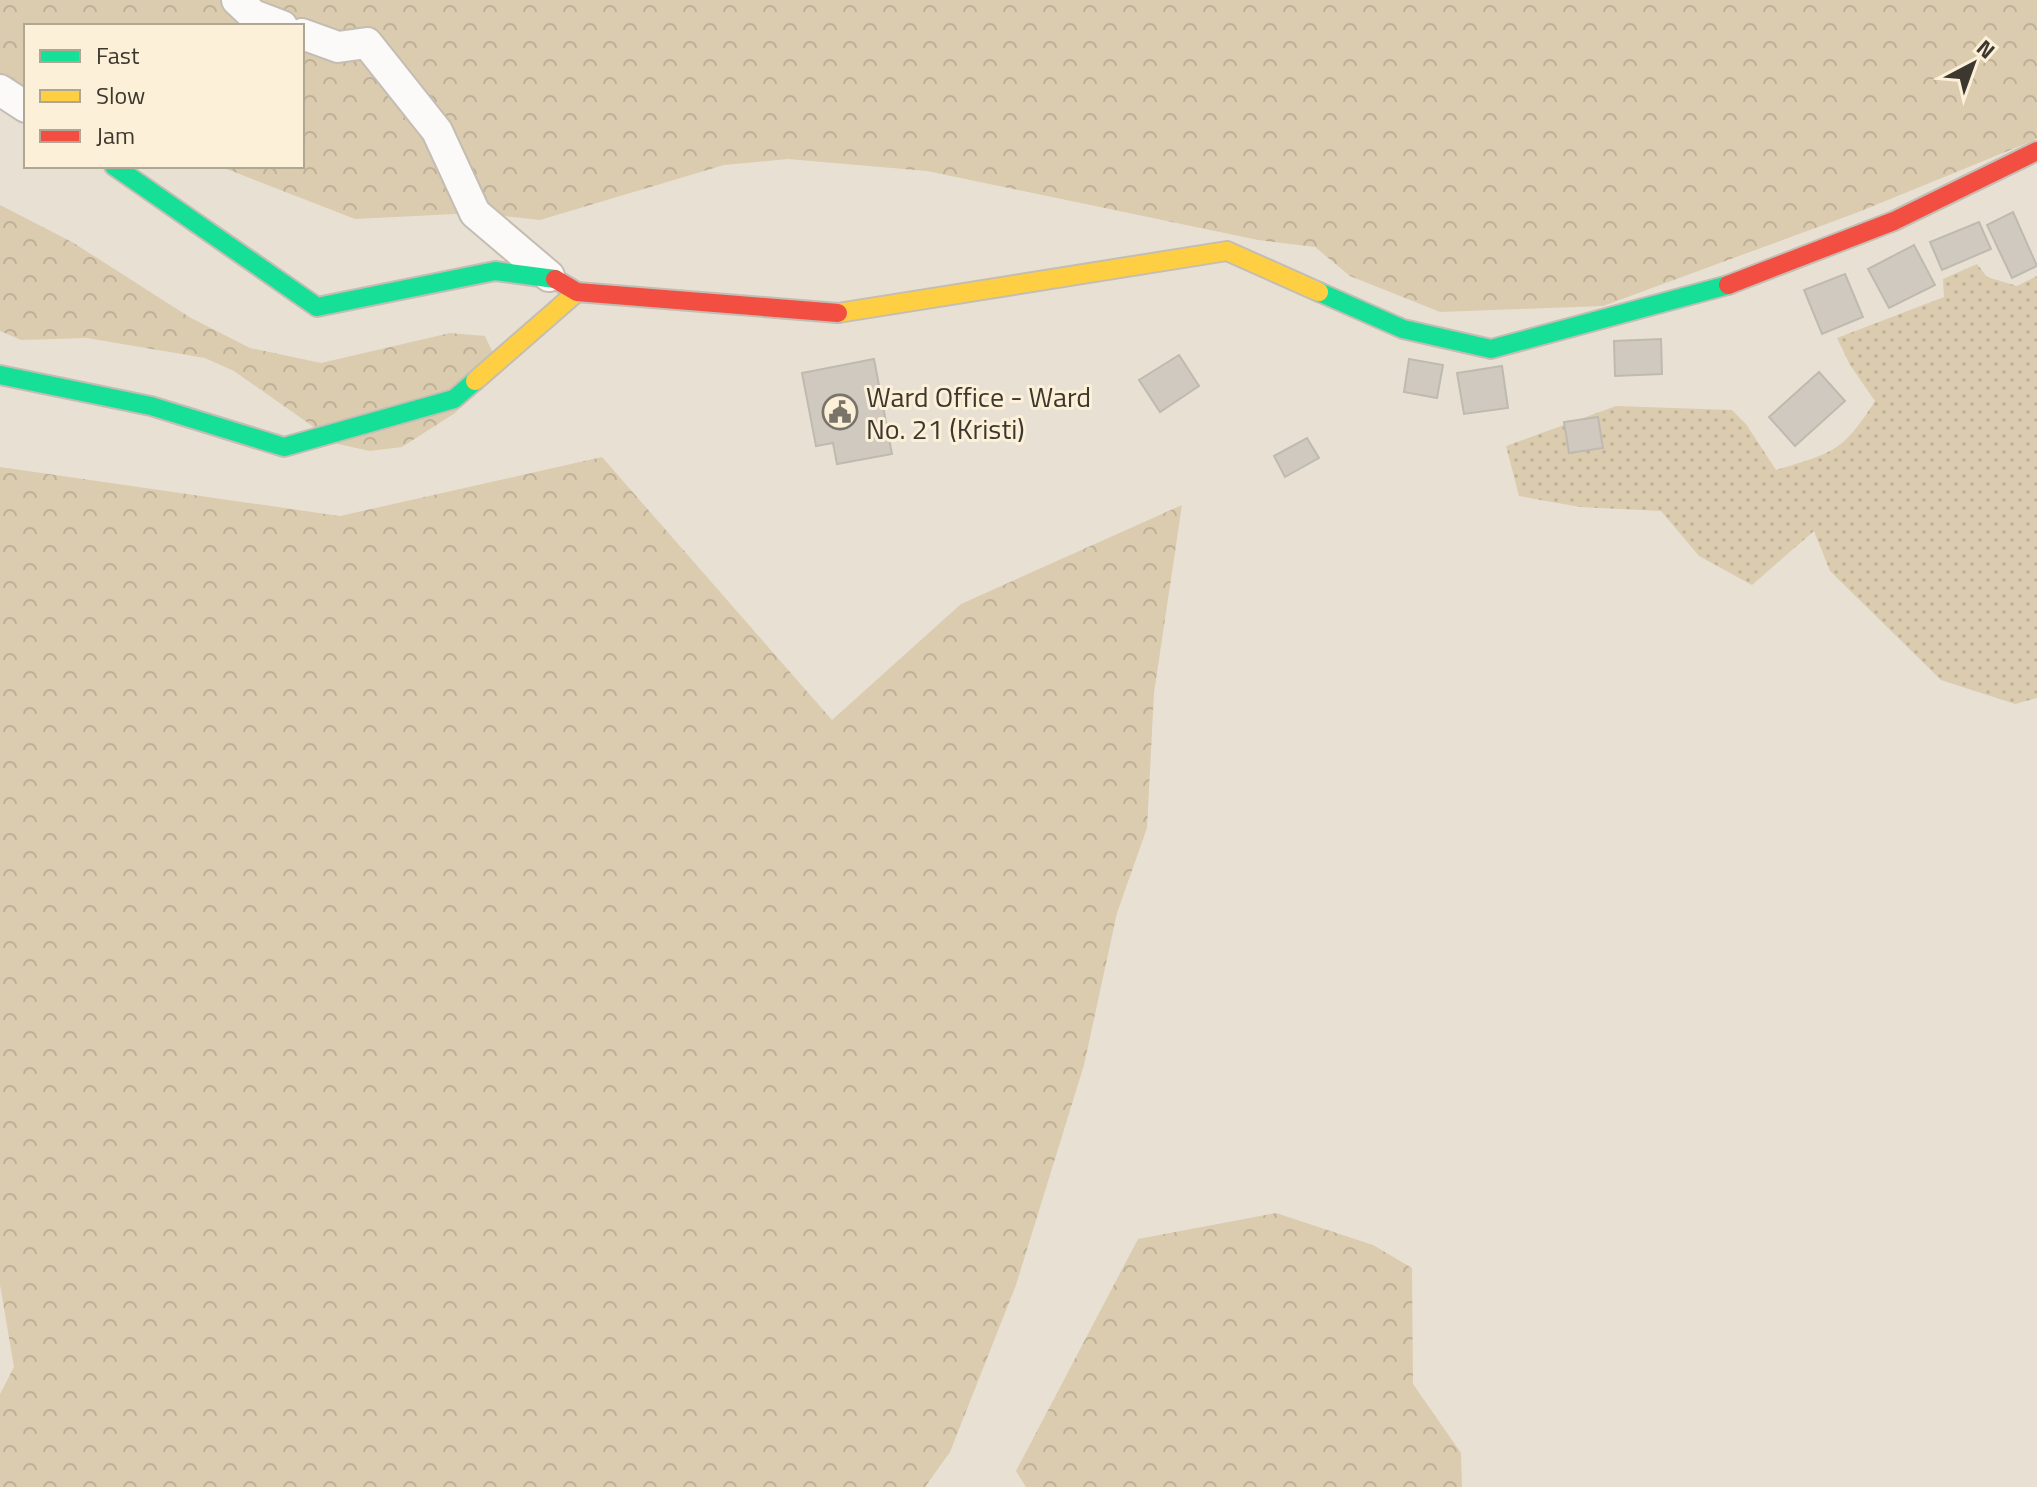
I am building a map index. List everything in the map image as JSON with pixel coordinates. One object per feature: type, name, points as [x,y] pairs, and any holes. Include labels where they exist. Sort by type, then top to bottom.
[{"type":"street","points":[[237,0],[253,15],[277,24]]},
{"type":"street","points":[[304,35],[338,47],[367,43],[437,131],[475,213],[549,276],[577,292],[842,313],[1227,251],[1403,329],[1491,349],[1715,290],[1894,221],[2037,151]]},
{"type":"street","points":[[0,90],[24,106]]},
{"type":"street","points":[[117,168],[317,307],[495,271],[549,276]]},
{"type":"street","points":[[0,375],[151,406],[284,447],[454,399],[577,292]]},
{"type":"green space","points":[[0,0],[2037,0],[2037,139],[1856,213],[1603,306],[1440,312],[1350,276],[1315,247],[1258,240],[927,171],[788,159],[724,165],[540,220],[475,213],[355,219],[224,168],[304,168],[304,24],[24,24],[24,90],[0,81]]},
{"type":"green space","points":[[0,205],[72,242],[191,318],[250,348],[321,363],[450,333],[485,336],[499,366],[455,413],[402,447],[370,451],[338,444],[234,371],[205,358],[87,338],[21,340],[0,331]]},
{"type":"green space","points":[[1977,264],[1987,277],[2017,286],[2037,276],[2037,698],[2015,704],[1941,680],[1830,571],[1814,531],[1752,585],[1699,556],[1661,511],[1580,507],[1519,496],[1506,446],[1616,406],[1732,410],[1746,424],[1776,470],[1834,449],[1853,431],[1875,401],[1850,365],[1837,338],[1944,297],[1943,279]]},
{"type":"green space","points":[[602,457],[832,720],[961,604],[1182,505],[1154,693],[1147,828],[1117,913],[1084,1065],[1016,1285],[950,1452],[925,1487],[0,1487],[0,1394],[14,1367],[0,1285],[0,467],[340,516]]},
{"type":"green space","points":[[1276,1213],[1373,1245],[1412,1268],[1413,1384],[1461,1453],[1462,1487],[1026,1487],[1016,1471],[1138,1239]]},
{"type":"building","points":[[2013,212],[2037,266],[2012,278],[1987,225]]},
{"type":"building","points":[[1979,222],[1991,249],[1942,270],[1930,242]]},
{"type":"building","points":[[1914,245],[1935,285],[1889,308],[1868,269]]},
{"type":"building","points":[[1845,274],[1863,317],[1822,334],[1804,290]]},
{"type":"building","points":[[1661,339],[1662,374],[1615,376],[1614,341]]},
{"type":"building","points":[[1179,355],[1199,386],[1160,412],[1139,380]]},
{"type":"building","points":[[874,359],[892,454],[837,464],[833,443],[816,446],[802,373]]},
{"type":"building","points":[[1409,359],[1443,365],[1437,398],[1404,392]]},
{"type":"building","points":[[1502,366],[1508,408],[1464,414],[1457,373]]},
{"type":"building","points":[[1819,372],[1845,401],[1795,446],[1769,417]]},
{"type":"building","points":[[1598,417],[1603,448],[1569,453],[1564,422]]},
{"type":"building","points":[[1307,438],[1319,458],[1285,477],[1274,456]]},
{"type":"traffic: fast","points":[[117,168],[317,307],[495,271],[555,279]]},
{"type":"traffic: fast","points":[[1319,292],[1403,329],[1491,349],[1728,285]]},
{"type":"traffic: fast","points":[[0,375],[151,406],[284,447],[454,399],[475,381]]},
{"type":"traffic: slow","points":[[838,313],[1227,251],[1319,292]]},
{"type":"traffic: slow","points":[[475,381],[577,292]]},
{"type":"traffic: jam","points":[[1728,285],[1894,221],[2037,151]]},
{"type":"traffic: jam","points":[[555,279],[577,292],[838,313]]},
{"type":"place","name":"Ward Office - Ward No. 21 (Kristi)","points":[[840,412]]}]
